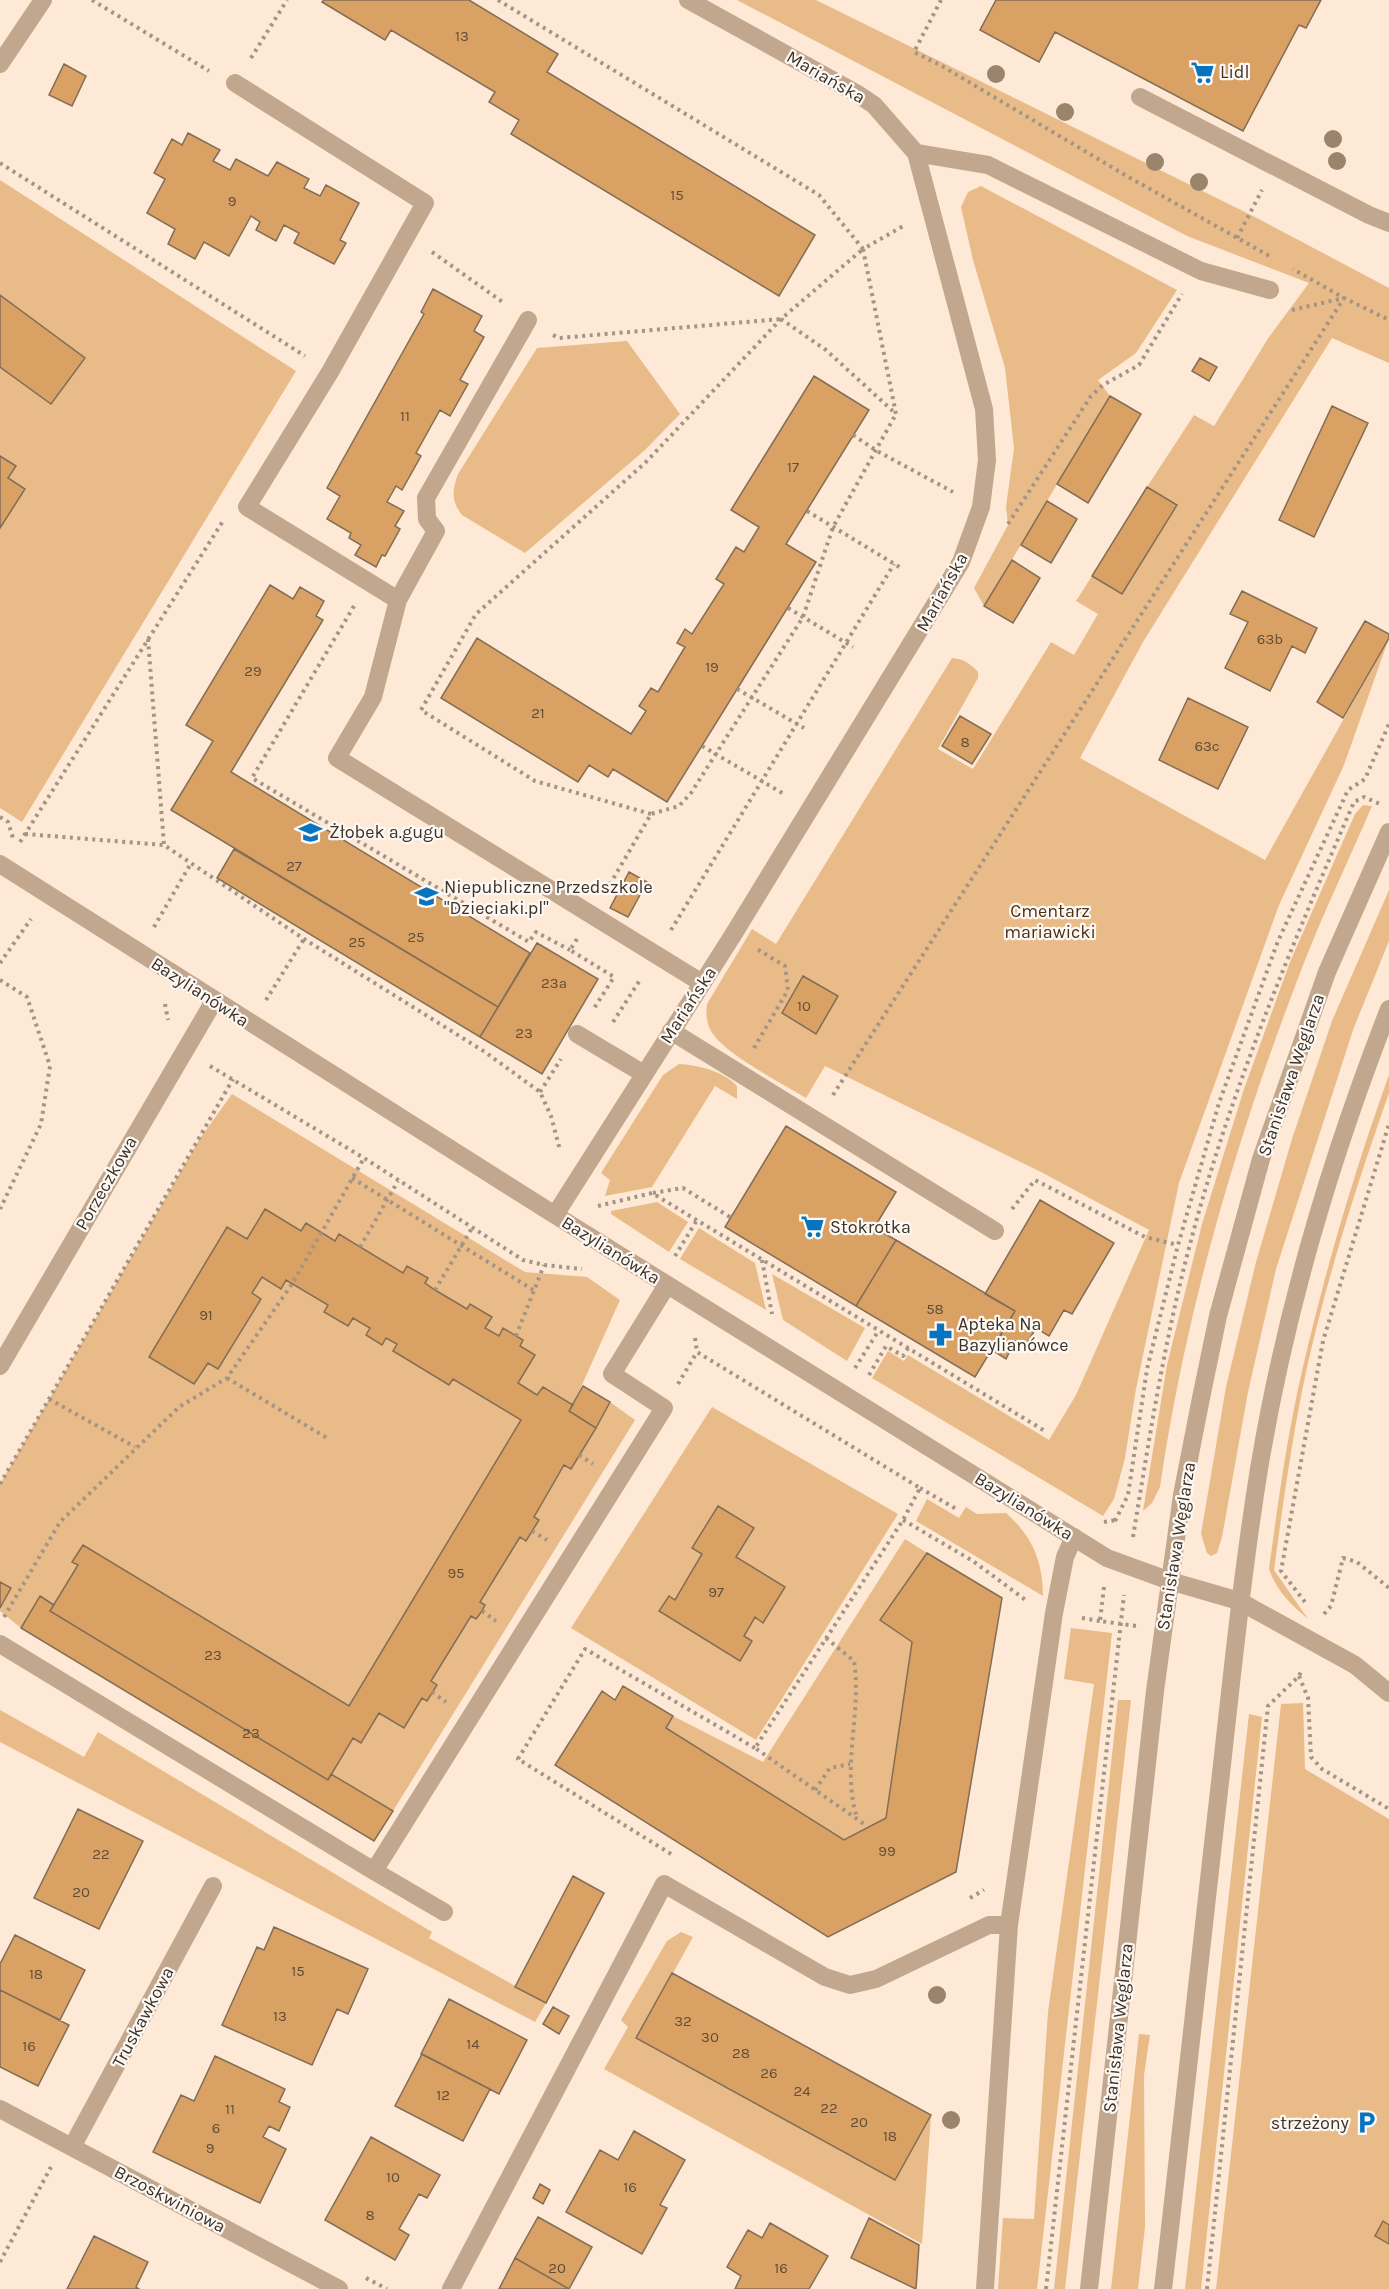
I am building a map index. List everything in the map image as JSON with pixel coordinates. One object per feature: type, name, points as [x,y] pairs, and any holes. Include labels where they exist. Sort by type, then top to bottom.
[{"type":"street","points":[[0,64],[43,0]]},
{"type":"street","name":"Mariańska","points":[[555,1215],[733,935],[962,562],[981,507],[987,460],[984,409],[916,153],[874,105],[688,0]]},
{"type":"street","points":[[235,83],[425,203],[330,372],[247,507],[398,600]]},
{"type":"street","points":[[1140,97],[1359,210],[1389,223]]},
{"type":"street","points":[[916,153],[987,165],[1201,271],[1270,290]]},
{"type":"street","points":[[528,320],[426,498],[426,519],[436,531],[398,600],[373,697],[337,758],[702,983]]},
{"type":"street","name":"Stanisława Węglarza","points":[[1089,2289],[1155,1691],[1182,1495],[1218,1316],[1261,1158],[1327,972],[1389,832]]},
{"type":"street","name":"Bazylianówka","points":[[0,864],[555,1215],[1107,1558],[1170,1581],[1239,1602],[1355,1665],[1389,1693]]},
{"type":"street","name":"Porzeczkowa","points":[[0,1366],[214,1001]]},
{"type":"street","points":[[1163,2289],[1239,1602],[1271,1406],[1308,1250],[1338,1151],[1389,1009]]},
{"type":"street","points":[[671,1031],[995,1232]]},
{"type":"street","points":[[578,1034],[644,1074]]},
{"type":"street","points":[[374,1871],[664,1408],[612,1374],[667,1285]]},
{"type":"street","points":[[986,2289],[1010,1925],[1054,1612],[1065,1557],[1074,1537]]},
{"type":"street","points":[[0,1644],[444,1912]]},
{"type":"street","points":[[451,2289],[664,1884],[825,1977],[850,1985],[876,1979],[988,1925],[1010,1925]]},
{"type":"street","name":"Truskawkowa","points":[[72,2147],[213,1886]]},
{"type":"street","name":"Brzoskwiniowa","points":[[0,2109],[339,2289]]},
{"type":"path","points":[[92,0],[216,76],[235,83],[287,0]]},
{"type":"path","points":[[498,0],[819,195],[863,249],[896,414],[833,527],[803,617],[717,754],[679,807],[651,814],[535,781],[421,710],[476,614],[646,462],[782,319],[863,249],[931,209]]},
{"type":"path","points":[[941,0],[914,52],[1275,259]]},
{"type":"path","points":[[0,163],[330,372]]},
{"type":"path","points":[[1237,238],[1250,214]]},
{"type":"path","points":[[406,235],[528,320],[559,338],[782,319],[826,350],[896,414]]},
{"type":"path","points":[[1284,264],[1389,320]]},
{"type":"path","points":[[853,435],[877,451],[981,507],[1008,525],[1091,396],[1103,385],[1139,365],[1187,286]]},
{"type":"path","points":[[1287,311],[1344,298]]},
{"type":"path","points":[[816,1121],[1344,298]]},
{"type":"path","points":[[16,849],[222,521],[247,507]]},
{"type":"path","points":[[807,511],[901,568]]},
{"type":"path","points":[[764,782],[894,564]]},
{"type":"path","points":[[788,608],[853,647]]},
{"type":"path","points":[[148,639],[164,845]]},
{"type":"path","points":[[737,688],[804,728]]},
{"type":"path","points":[[1135,1636],[1136,1626],[1100,1622],[1107,1558],[1116,1520],[1128,1495],[1147,1369],[1178,1245],[1219,1103],[1278,941],[1348,790],[1365,779],[1389,724]]},
{"type":"path","points":[[702,746],[811,809]]},
{"type":"path","points":[[540,1092],[614,977],[570,950],[651,814]]},
{"type":"path","points":[[25,834],[164,845],[190,865],[304,939],[485,1052],[540,1092],[551,1116],[562,1157],[598,1184],[598,1206],[604,1215]]},
{"type":"path","points":[[150,934],[190,865]]},
{"type":"path","points":[[0,963],[33,916]]},
{"type":"path","points":[[733,935],[785,966],[788,990],[739,1073]]},
{"type":"path","points":[[263,1006],[304,939]]},
{"type":"path","points":[[0,980],[27,997],[50,1066],[41,1124],[0,1209]]},
{"type":"path","points":[[164,999],[168,1024]]},
{"type":"path","points":[[207,1064],[364,1158],[523,1260],[588,1271]]},
{"type":"path","points":[[0,1485],[233,1079]]},
{"type":"path","points":[[1320,1620],[1281,1571],[1323,1341],[1389,1124]]},
{"type":"path","points":[[1,1621],[60,1522],[179,1407],[227,1378],[292,1284],[364,1158]]},
{"type":"path","points":[[352,1178],[535,1291]]},
{"type":"path","points":[[995,1232],[1035,1180],[1145,1237],[1178,1245]]},
{"type":"path","points":[[360,1247],[398,1181]]},
{"type":"path","points":[[598,1206],[683,1188],[730,1217]]},
{"type":"path","points":[[652,1193],[1045,1431]]},
{"type":"path","points":[[671,1261],[697,1220]]},
{"type":"path","points":[[435,1290],[471,1228]]},
{"type":"path","points":[[762,1259],[774,1324]]},
{"type":"path","points":[[516,1336],[544,1265]]},
{"type":"path","points":[[653,1310],[695,1337],[697,1352],[958,1510]]},
{"type":"path","points":[[859,1376],[853,1372],[879,1330]]},
{"type":"path","points":[[866,1380],[886,1346],[903,1356],[908,1348]]},
{"type":"path","points":[[227,1378],[327,1438]]},
{"type":"path","points":[[49,1399],[135,1448]]},
{"type":"path","points":[[755,1748],[903,1520],[920,1488]]},
{"type":"path","points":[[1094,1519],[1102,1522],[1116,1520]]},
{"type":"path","points":[[903,1520],[973,1561],[1032,1606]]},
{"type":"path","points":[[1207,2289],[1268,1706],[1299,1676],[1320,1620],[1331,1606],[1343,1558],[1357,1562],[1389,1588]]},
{"type":"path","points":[[1046,2289],[1120,1624]]},
{"type":"path","points":[[826,1638],[854,1661],[857,1685],[850,1764],[851,1800],[857,1819]]},
{"type":"path","points":[[678,1859],[518,1759],[585,1649],[755,1748],[867,1826]]},
{"type":"path","points":[[1299,1676],[1308,1698],[1311,1757],[1322,1769],[1389,1809]]},
{"type":"path","points":[[815,1790],[830,1768],[850,1764]]},
{"type":"path","points":[[969,1899],[989,1888]]},
{"type":"path","points":[[0,2262],[52,2164]]},
{"type":"path","points":[[356,2273],[387,2289]]},
{"type":"green space","name":"Cmentarz mariawicki","points":[[737,0],[816,0],[1255,217],[1389,288],[1389,363],[1332,338],[1143,642],[1080,758],[1265,860],[1389,638],[1344,765],[1279,905],[1179,1183],[1136,1389],[1125,1458],[1114,1499],[1103,1516],[872,1378],[888,1351],[904,1361],[908,1355],[1049,1440],[1076,1395],[1149,1230],[1041,1172],[825,1066],[806,1098],[740,1058],[718,1040],[708,1024],[707,1004],[752,929],[776,944],[952,658],[969,664],[978,672],[978,678],[938,749],[973,769],[1051,642],[1074,655],[1098,614],[1076,601],[1092,576],[1122,594],[1177,506],[1147,487],[1194,415],[1214,426],[1269,337],[1309,283],[1187,236]]},
{"type":"green space","points":[[0,180],[296,371],[22,822],[0,808]]},
{"type":"green space","points":[[981,186],[1177,290],[1136,353],[1098,380],[1110,396],[984,606],[974,588],[1008,525],[1006,507],[1014,448],[1005,368],[973,260],[961,207],[968,192]]},
{"type":"green space","points":[[627,341],[680,414],[645,450],[525,553],[462,515],[454,496],[458,474],[537,348]]},
{"type":"green space","points":[[1363,805],[1372,806],[1302,968],[1235,1159],[1199,1289],[1184,1354],[1160,1487],[1152,1503],[1143,1511],[1167,1365],[1202,1224],[1244,1089],[1290,962],[1355,814]]},
{"type":"green space","points":[[1389,890],[1389,941],[1353,1030],[1276,1269],[1248,1392],[1222,1537],[1217,1553],[1211,1556],[1207,1553],[1201,1534],[1226,1387],[1256,1262],[1292,1139],[1332,1021]]},
{"type":"green space","points":[[679,1064],[702,1067],[725,1076],[737,1086],[737,1099],[715,1086],[652,1187],[605,1196],[610,1180],[601,1173],[663,1075]]},
{"type":"green space","points":[[1389,1075],[1389,1093],[1343,1231],[1314,1336],[1284,1495],[1274,1570],[1308,1619],[1285,1597],[1269,1569],[1279,1494],[1297,1395],[1320,1296],[1352,1185]]},
{"type":"green space","points":[[232,1094],[525,1272],[587,1277],[620,1300],[573,1405],[596,1428],[610,1402],[635,1420],[393,1811],[332,1774],[328,1780],[40,1597],[21,1628],[0,1611],[0,1484],[199,1140]]},
{"type":"green space","points":[[657,1202],[688,1222],[669,1252],[611,1214],[611,1211]]},
{"type":"green space","points":[[699,1228],[755,1263],[766,1310],[680,1259]]},
{"type":"green space","points":[[772,1274],[865,1328],[847,1361],[783,1320]]},
{"type":"green space","points":[[712,1407],[898,1514],[756,1740],[571,1628]]},
{"type":"green space","points":[[927,1499],[959,1518],[966,1507],[977,1514],[1006,1513],[1023,1531],[1034,1550],[1041,1572],[1043,1596],[916,1521]]},
{"type":"green space","points":[[905,1539],[927,1553],[880,1620],[912,1642],[886,1818],[844,1840],[666,1728],[673,1716],[763,1762]]},
{"type":"green space","points":[[1071,1628],[1112,1633],[1037,2289],[998,2289],[1003,2218],[1034,2219],[1048,2012],[1094,1684],[1064,1679]]},
{"type":"green space","points":[[1118,1700],[1131,1700],[1065,2289],[1054,2289]]},
{"type":"green space","points":[[1303,1703],[1305,1769],[1389,1819],[1389,2289],[1216,2289],[1281,1704]]},
{"type":"green space","points":[[0,1710],[84,1757],[98,1732],[432,1932],[429,1938],[546,2003],[535,2022],[0,1742]]},
{"type":"green space","points":[[1249,1714],[1262,1717],[1201,2289],[1185,2289]]},
{"type":"green space","points":[[681,1932],[693,1937],[637,2038],[895,2180],[931,2115],[922,2244],[604,2069],[628,2027],[621,2020],[667,1941]]},
{"type":"green space","points":[[1139,2034],[1150,2035],[1144,2075],[1145,2227],[1138,2289],[1111,2289]]},
{"type":"building","points":[[324,0],[469,0],[558,54],[547,72],[815,235],[779,296],[511,134],[519,120],[489,102],[495,92],[391,30],[385,40],[322,2]]},
{"type":"building","name":"Lidl","points":[[996,0],[1321,0],[1306,28],[1299,25],[1243,131],[1055,32],[1039,62],[980,30]]},
{"type":"building","points":[[64,64],[86,76],[72,106],[49,95]]},
{"type":"building","points":[[188,133],[220,150],[213,161],[230,170],[236,159],[268,176],[277,162],[309,179],[304,188],[320,196],[326,185],[359,203],[340,240],[346,243],[334,264],[294,243],[299,233],[284,225],[276,241],[256,230],[260,222],[251,216],[229,256],[204,242],[195,259],[168,244],[175,229],[147,213],[165,179],[154,173],[172,139],[182,145]]},
{"type":"building","points":[[433,289],[482,316],[474,331],[484,337],[460,380],[468,384],[450,416],[440,410],[416,453],[421,456],[402,490],[396,486],[387,502],[404,511],[395,526],[400,529],[376,567],[355,555],[361,545],[349,538],[351,533],[327,519],[340,496],[327,488],[424,314],[421,312]]},
{"type":"building","points":[[0,295],[85,358],[51,404],[0,367]]},
{"type":"building","points":[[1200,358],[1217,367],[1209,381],[1192,371]]},
{"type":"building","points":[[814,376],[869,410],[786,544],[816,562],[667,802],[613,769],[608,777],[589,765],[578,782],[441,698],[477,638],[631,734],[646,711],[639,706],[651,688],[658,692],[685,647],[677,643],[685,629],[692,634],[724,584],[716,579],[736,547],[744,552],[759,527],[731,510]]},
{"type":"building","points":[[1110,396],[1141,414],[1088,503],[1057,484]]},
{"type":"building","points":[[1332,406],[1368,423],[1314,537],[1279,520]]},
{"type":"building","points":[[0,456],[16,466],[8,478],[25,489],[0,528]]},
{"type":"building","points":[[1147,487],[1177,505],[1122,594],[1092,576]]},
{"type":"building","points":[[1047,501],[1077,519],[1051,563],[1021,545]]},
{"type":"building","points":[[1012,560],[1040,578],[1013,623],[984,606]]},
{"type":"building","points":[[270,585],[293,599],[300,587],[324,601],[316,616],[323,620],[231,772],[530,953],[498,1007],[171,810],[213,741],[186,725]]},
{"type":"building","points":[[1242,591],[1317,628],[1305,653],[1292,646],[1270,691],[1225,668],[1248,622],[1230,614]]},
{"type":"building","points":[[1365,621],[1389,634],[1389,638],[1343,718],[1317,702]]},
{"type":"building","points":[[1188,698],[1248,727],[1218,789],[1159,760]]},
{"type":"building","points":[[960,716],[991,734],[972,764],[942,746]]},
{"type":"building","points":[[234,849],[498,1007],[480,1037],[217,878]]},
{"type":"building","points":[[629,872],[647,882],[628,917],[610,908]]},
{"type":"building","points":[[537,943],[598,979],[542,1074],[480,1037]]},
{"type":"building","points":[[803,976],[838,996],[816,1034],[782,1013]]},
{"type":"building","points":[[786,1126],[896,1192],[874,1228],[896,1240],[856,1306],[725,1227]]},
{"type":"building","points":[[1040,1200],[1114,1243],[1072,1314],[1064,1310],[1049,1336],[1036,1328],[1025,1347],[1015,1341],[1006,1359],[992,1350],[1015,1311],[985,1294]]},
{"type":"building","points":[[265,1209],[301,1231],[306,1223],[335,1241],[339,1234],[403,1273],[407,1266],[428,1278],[425,1283],[435,1290],[467,1309],[470,1304],[492,1317],[485,1328],[499,1336],[503,1328],[523,1340],[520,1346],[535,1355],[518,1383],[537,1395],[543,1387],[573,1405],[569,1411],[596,1428],[571,1469],[564,1465],[534,1517],[539,1520],[526,1541],[520,1537],[480,1602],[485,1605],[482,1611],[476,1619],[471,1616],[431,1681],[437,1685],[427,1701],[422,1698],[404,1728],[379,1713],[361,1743],[353,1738],[328,1780],[50,1611],[78,1565],[72,1562],[83,1545],[349,1706],[521,1420],[453,1379],[449,1385],[393,1351],[397,1344],[386,1338],[382,1345],[366,1335],[370,1328],[353,1318],[348,1326],[324,1312],[328,1305],[286,1280],[281,1289],[262,1277],[252,1293],[261,1299],[218,1369],[208,1363],[194,1384],[149,1357],[227,1227],[247,1239]]},
{"type":"building","points":[[896,1240],[1015,1311],[975,1377],[856,1306]]},
{"type":"building","points":[[583,1386],[610,1402],[596,1428],[569,1411]]},
{"type":"building","points":[[718,1506],[754,1528],[736,1557],[785,1587],[763,1623],[755,1617],[744,1636],[752,1641],[740,1661],[659,1611],[669,1596],[675,1600],[702,1554],[692,1548]]},
{"type":"building","points":[[927,1553],[1002,1598],[956,1872],[828,1937],[555,1765],[602,1691],[615,1700],[623,1686],[673,1716],[666,1728],[844,1840],[886,1818],[912,1642],[880,1620]]},
{"type":"building","points":[[0,1582],[11,1588],[0,1608]]},
{"type":"building","points":[[40,1596],[54,1605],[50,1611],[328,1780],[331,1774],[393,1811],[374,1841],[21,1628]]},
{"type":"building","points":[[78,1809],[143,1841],[99,1929],[34,1898]]},
{"type":"building","points":[[573,1876],[604,1893],[546,2003],[515,1987]]},
{"type":"building","points":[[274,1927],[368,1969],[348,2014],[337,2009],[312,2065],[222,2025],[257,1947],[264,1950]]},
{"type":"building","points":[[15,1935],[85,1970],[60,2020],[0,1990],[0,1964]]},
{"type":"building","points":[[672,1973],[931,2115],[895,2180],[636,2038]]},
{"type":"building","points":[[0,1990],[69,2025],[38,2086],[0,2067]]},
{"type":"building","points":[[449,1999],[527,2040],[499,2094],[421,2054]]},
{"type":"building","points":[[553,2007],[569,2016],[559,2034],[543,2024]]},
{"type":"building","points":[[422,2054],[490,2089],[463,2141],[395,2106]]},
{"type":"building","points":[[215,2056],[285,2089],[279,2102],[290,2107],[279,2131],[269,2126],[263,2137],[286,2149],[260,2203],[153,2152],[181,2095],[194,2101]]},
{"type":"building","points":[[634,2131],[685,2160],[660,2205],[667,2208],[642,2254],[566,2212],[600,2150],[618,2160]]},
{"type":"building","points":[[371,2137],[440,2175],[427,2198],[419,2194],[399,2229],[409,2235],[395,2260],[325,2220]]},
{"type":"building","points":[[540,2184],[550,2190],[543,2204],[533,2198]]},
{"type":"building","points":[[538,2217],[592,2247],[569,2289],[515,2258]]},
{"type":"building","points":[[869,2218],[919,2245],[916,2289],[851,2258]]},
{"type":"building","points":[[1383,2221],[1389,2225],[1389,2244],[1375,2236]]},
{"type":"building","points":[[770,2223],[828,2256],[809,2289],[735,2289],[741,2276],[727,2267],[748,2230],[762,2238]]},
{"type":"building","points":[[94,2236],[148,2262],[136,2287],[139,2289],[67,2289]]},
{"type":"building","points":[[515,2258],[569,2289],[499,2289]]},
{"type":"place","name":"Lidl","points":[[1202,72]]},
{"type":"place","name":"Żłobek a.gugu","points":[[311,832]]},
{"type":"place","name":"Niepubliczne Przedszkole \"Dzieciaki.pl\"","points":[[426,897]]},
{"type":"place","name":"Stokrotka","points":[[812,1227]]},
{"type":"place","name":"Apteka Na Bazylianówce","points":[[940,1334]]},
{"type":"place","name":"strzeżony","points":[[1367,2123]]}]
